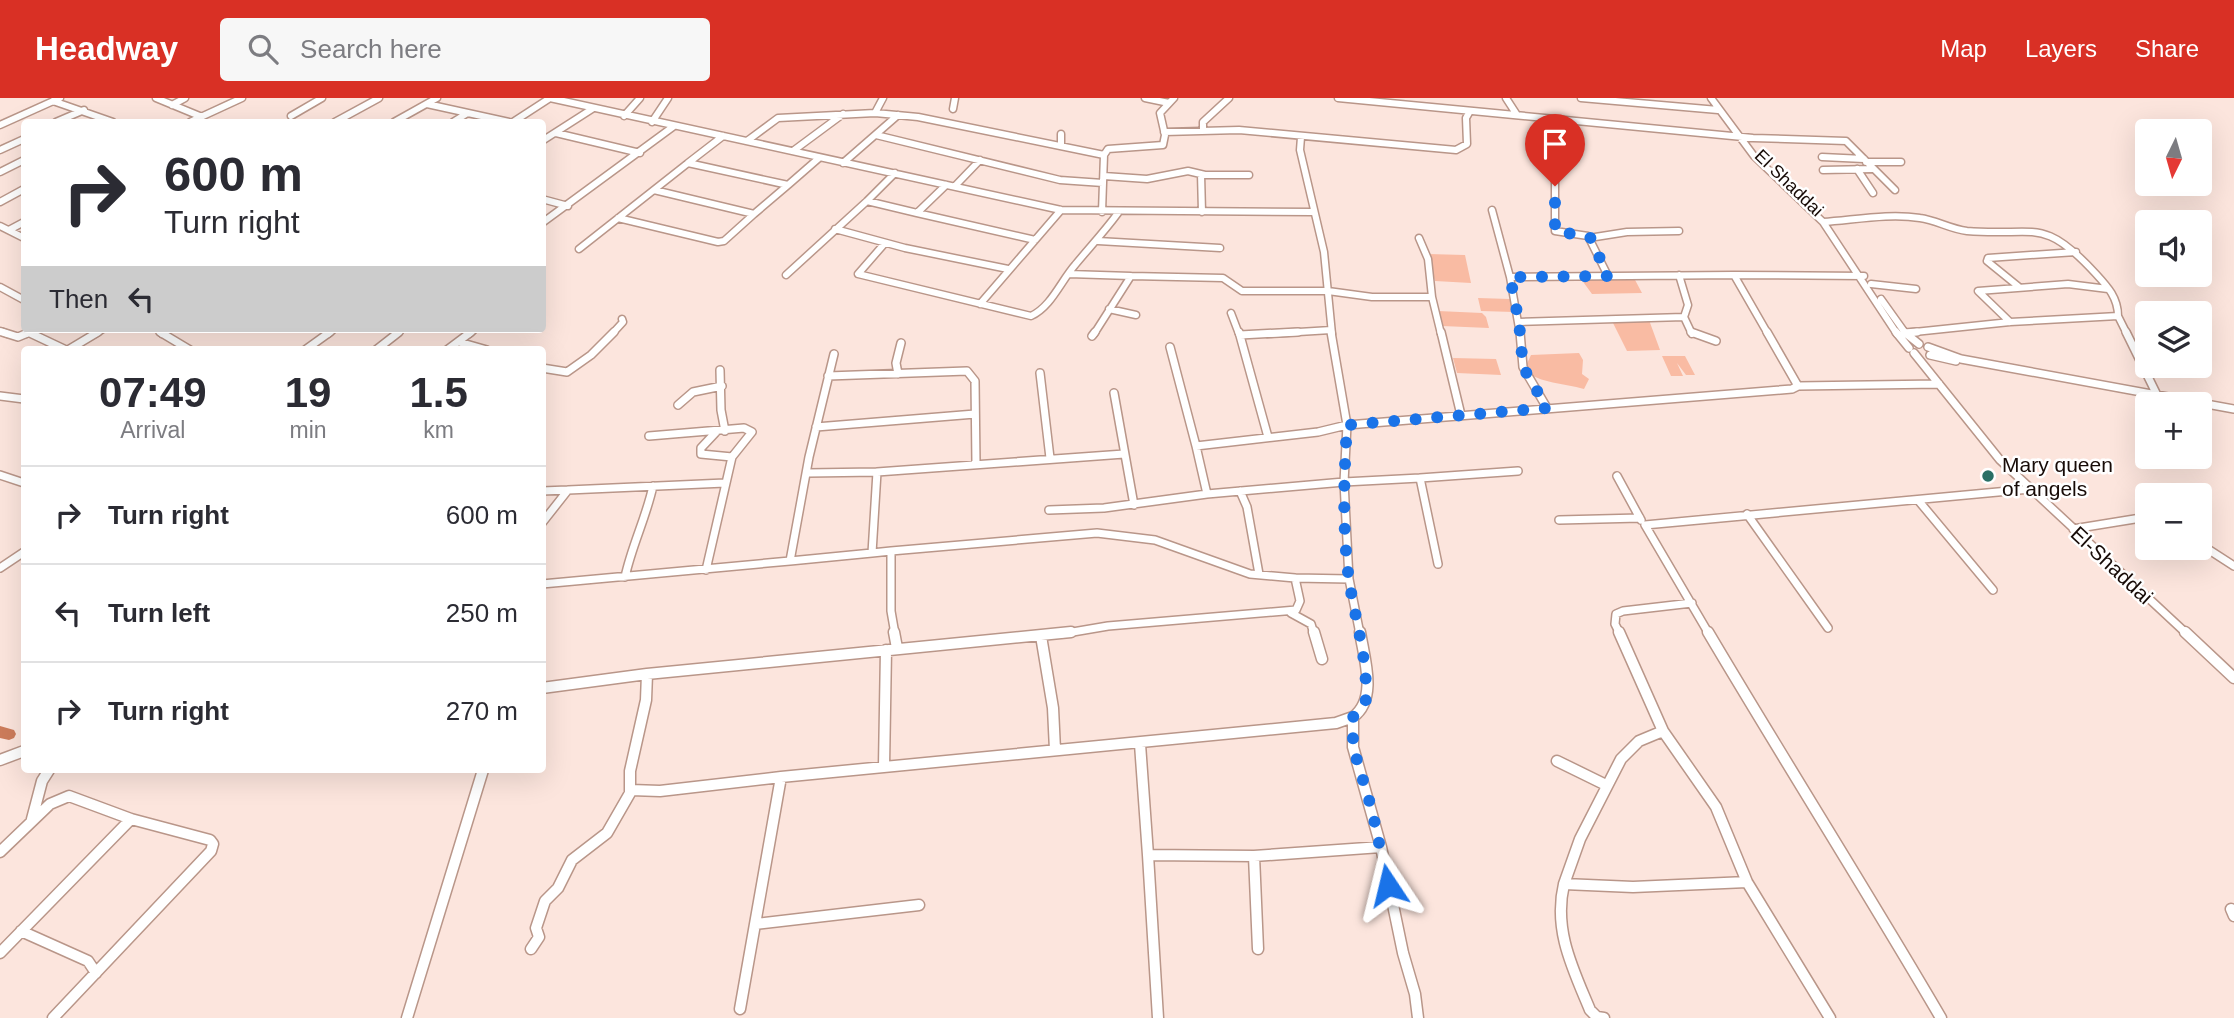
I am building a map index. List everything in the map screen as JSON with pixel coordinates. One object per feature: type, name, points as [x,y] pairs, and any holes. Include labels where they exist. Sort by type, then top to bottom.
[{"type":"street","points":[[156,98],[202,117]]},
{"type":"street","points":[[172,105],[185,98]]},
{"type":"street","points":[[197,119],[242,98]]},
{"type":"street","points":[[292,116],[321,98]]},
{"type":"street","points":[[340,119],[379,98]]},
{"type":"street","points":[[400,119],[437,98]]},
{"type":"street","points":[[516,119],[550,98],[1061,210],[1118,213],[1313,212]]},
{"type":"street","points":[[624,116],[639,98]]},
{"type":"street","points":[[652,122],[668,98]]},
{"type":"street","points":[[875,113],[883,98]]},
{"type":"street","points":[[953,109],[955,98]]},
{"type":"street","points":[[1145,98],[1171,100]]},
{"type":"street","points":[[1203,130],[1203,122],[1229,98]]},
{"type":"street","points":[[1338,98],[1740,136],[1846,141],[1851,143],[1872,169],[1895,190]]},
{"type":"street","points":[[1506,98],[1517,115]]},
{"type":"street","points":[[1581,98],[1648,101],[1718,110]]},
{"type":"street","points":[[1713,98],[1718,110],[1766,169],[1826,221],[1905,333],[1929,353],[1931,371]]},
{"type":"street","name":"El Shaddai","points":[[1713,98],[1740,136]]},
{"type":"street","points":[[0,125],[57,100],[102,119]]},
{"type":"street","points":[[1102,212],[1104,155],[1112,148],[1163,145],[1164,132],[1159,116],[1171,100]]},
{"type":"street","points":[[1446,101],[1448,110]]},
{"type":"street","points":[[427,104],[494,119]]},
{"type":"street","points":[[546,139],[592,109]]},
{"type":"street","points":[[63,119],[84,110]]},
{"type":"street","points":[[1164,132],[1239,130],[1459,149],[1467,144],[1466,118],[1470,111]]},
{"type":"street","points":[[747,141],[778,118],[875,113],[898,115],[1104,155]]},
{"type":"street","points":[[458,119],[466,114]]},
{"type":"street","points":[[793,151],[842,114]]},
{"type":"street","points":[[843,163],[898,115]]},
{"type":"street","points":[[546,220],[674,126]]},
{"type":"street","points":[[556,133],[639,152]]},
{"type":"street","points":[[1061,134],[1061,146]]},
{"type":"street","points":[[876,135],[1060,180],[1103,183]]},
{"type":"street","points":[[579,249],[723,136]]},
{"type":"street","points":[[631,790],[660,791],[884,766],[1140,744],[1336,723],[1361,712],[1366,700],[1360,638],[1349,579],[1344,482],[1347,425],[1331,330],[1324,252],[1300,150],[1301,137]]},
{"type":"street","points":[[0,150],[21,140]]},
{"type":"street","points":[[1822,157],[1901,162]]},
{"type":"street","points":[[618,218],[718,242],[724,241],[819,158]]},
{"type":"street","points":[[955,186],[981,160]]},
{"type":"street","points":[[0,172],[21,162]]},
{"type":"street","points":[[688,163],[788,185]]},
{"type":"street","points":[[1857,169],[1873,193]]},
{"type":"street","points":[[1823,170],[1872,169]]},
{"type":"street","points":[[1104,176],[1147,179],[1177,172],[1249,174]]},
{"type":"street","points":[[786,275],[895,173]]},
{"type":"street","points":[[1555,173],[1555,231],[1590,237],[1627,232],[1679,231]]},
{"type":"street","points":[[1201,174],[1202,212]]},
{"type":"street","points":[[917,213],[946,185]]},
{"type":"street","points":[[654,190],[754,214]]},
{"type":"street","points":[[0,202],[21,191]]},
{"type":"street","points":[[546,201],[568,206]]},
{"type":"street","points":[[867,201],[1035,240]]},
{"type":"street","points":[[980,304],[1061,210]]},
{"type":"street","points":[[1492,210],[1519,322],[1523,367],[1547,408]]},
{"type":"street","points":[[885,243],[858,274],[1034,315],[1098,241],[1118,213]]},
{"type":"street","points":[[1826,221],[1916,217],[1968,231],[2031,229],[2055,237],[2076,252],[2117,299],[2118,316],[2156,392]]},
{"type":"street","points":[[9,230],[21,224]]},
{"type":"street","points":[[0,226],[21,236]]},
{"type":"street","points":[[835,229],[885,243],[1008,269]]},
{"type":"street","points":[[1590,237],[1608,276]]},
{"type":"street","points":[[1419,238],[1428,259],[1432,297],[1461,415]]},
{"type":"street","points":[[1098,241],[1220,247]]},
{"type":"street","points":[[2019,287],[1987,261],[1987,258],[2076,252]]},
{"type":"street","points":[[1069,274],[1223,278],[1242,291],[1328,291],[1363,297],[1432,297]]},
{"type":"street","points":[[1679,275],[1687,298],[1684,317],[1692,334],[1716,341]]},
{"type":"street","points":[[1734,275],[1798,386]]},
{"type":"street","points":[[1092,336],[1131,276]]},
{"type":"street","points":[[1510,277],[1863,276]]},
{"type":"street","name":"El-Shaddai","points":[[1863,276],[1900,338],[1931,371],[2000,460],[2234,678]]},
{"type":"street","points":[[1871,284],[1916,289]]},
{"type":"street","points":[[2010,322],[1978,291],[2068,284],[2108,289]]},
{"type":"street","points":[[0,287],[21,296]]},
{"type":"street","points":[[1109,309],[1136,315]]},
{"type":"street","points":[[1231,313],[1240,335],[1268,438]]},
{"type":"street","points":[[1905,333],[2010,322],[2118,316]]},
{"type":"street","points":[[1519,322],[1684,317]]},
{"type":"street","points":[[546,369],[567,372],[613,334],[622,319]]},
{"type":"street","points":[[1240,335],[1331,330]]},
{"type":"street","points":[[0,331],[18,337],[28,333]]},
{"type":"street","points":[[34,333],[36,338],[57,346]]},
{"type":"street","points":[[74,346],[96,333]]},
{"type":"street","points":[[161,333],[183,346]]},
{"type":"street","points":[[311,346],[328,333]]},
{"type":"street","points":[[381,346],[397,333]]},
{"type":"street","points":[[453,346],[470,333]]},
{"type":"street","points":[[459,342],[473,346]]},
{"type":"street","points":[[898,374],[896,363],[901,343]]},
{"type":"street","points":[[1919,344],[1913,344],[1912,350],[2135,394]]},
{"type":"street","points":[[1170,347],[1207,494]]},
{"type":"street","points":[[790,561],[801,490],[808,473],[834,354]]},
{"type":"street","points":[[720,370],[721,431]]},
{"type":"street","points":[[828,376],[967,371],[975,382],[976,464]]},
{"type":"street","points":[[1040,373],[1050,458]]},
{"type":"street","points":[[2069,381],[2138,392]]},
{"type":"street","points":[[1196,446],[1318,432],[1347,425],[1792,389],[1798,386],[1939,384]]},
{"type":"street","points":[[678,405],[693,392],[722,386]]},
{"type":"street","points":[[1114,393],[1134,505]]},
{"type":"street","points":[[0,396],[21,397]]},
{"type":"street","points":[[2212,406],[2234,411]]},
{"type":"street","points":[[2212,408],[2234,411]]},
{"type":"street","points":[[816,427],[975,414]]},
{"type":"street","points":[[649,436],[744,428],[752,432],[732,457],[706,570]]},
{"type":"street","points":[[721,431],[701,448],[701,454],[732,457]]},
{"type":"street","points":[[808,473],[877,472],[1124,454]]},
{"type":"street","points":[[1049,510],[1134,505],[1207,494],[1344,482],[1518,471]]},
{"type":"street","points":[[872,553],[877,472]]},
{"type":"street","points":[[0,475],[21,482]]},
{"type":"street","points":[[1618,476],[1791,772],[1870,895],[1941,1018]]},
{"type":"street","points":[[1420,478],[1438,564]]},
{"type":"street","points":[[546,491],[725,483]]},
{"type":"street","points":[[625,577],[632,545],[648,510],[653,486]]},
{"type":"street","points":[[1559,520],[1643,522],[2030,489]]},
{"type":"street","points":[[546,518],[568,490]]},
{"type":"street","points":[[1240,491],[1247,507],[1259,575]]},
{"type":"street","points":[[1917,500],[1993,590]]},
{"type":"street","points":[[1747,514],[1828,628]]},
{"type":"street","points":[[2073,529],[2135,519]]},
{"type":"street","points":[[546,584],[1097,533],[1155,540],[1259,575],[1349,579]]},
{"type":"street","points":[[891,551],[891,611],[897,648]]},
{"type":"street","points":[[2212,552],[2234,566]]},
{"type":"street","points":[[0,568],[21,554]]},
{"type":"street","points":[[546,687],[897,648],[1041,636],[1108,626],[1296,610],[1299,607],[1294,578]]},
{"type":"street","points":[[1692,603],[1623,611],[1614,618],[1663,731],[1716,807],[1747,882],[1830,1018]]},
{"type":"street","points":[[1288,611],[1311,624],[1322,659]]},
{"type":"street","points":[[1041,636],[1053,708],[1055,750]]},
{"type":"street","points":[[884,766],[886,650]]},
{"type":"street","points":[[531,949],[539,937],[536,928],[545,901],[558,888],[572,860],[602,838],[615,822],[631,790],[630,771],[646,700],[647,674]]},
{"type":"street","points":[[1353,717],[1353,747],[1381,846],[1403,953],[1415,993],[1418,1018]]},
{"type":"street","points":[[1604,1018],[1597,1017],[1590,1010],[1566,948],[1558,902],[1580,839],[1605,785],[1628,749],[1646,736],[1663,731]]},
{"type":"street","points":[[1140,744],[1158,1018]]},
{"type":"street","points":[[0,760],[21,752]]},
{"type":"street","points":[[1557,761],[1605,785]]},
{"type":"street","points":[[31,821],[42,781],[47,773]]},
{"type":"street","points":[[407,1018],[482,773]]},
{"type":"street","points":[[740,1009],[781,777]]},
{"type":"street","points":[[0,852],[56,800],[69,796],[131,818],[210,840],[213,847],[53,1018]]},
{"type":"street","points":[[0,953],[131,818]]},
{"type":"street","points":[[1148,855],[1254,856],[1381,846]]},
{"type":"street","points":[[1254,856],[1258,949]]},
{"type":"street","points":[[1564,884],[1638,887],[1747,882]]},
{"type":"street","points":[[755,924],[919,905]]},
{"type":"street","points":[[21,931],[88,961],[96,972]]},
{"type":"shaded area","points":[[1428,254],[1465,255],[1471,283],[1435,281]]},
{"type":"shaded area","points":[[1634,278],[1642,293],[1592,294],[1581,279]]},
{"type":"shaded area","points":[[1478,298],[1510,299],[1514,312],[1481,311]]},
{"type":"shaded area","points":[[1438,311],[1482,313],[1489,328],[1442,326]]},
{"type":"shaded area","points":[[1649,320],[1660,350],[1627,351],[1612,321]]},
{"type":"shaded area","points":[[1579,353],[1583,360],[1582,374],[1589,379],[1584,389],[1545,381],[1524,370],[1531,355]]},
{"type":"shaded area","points":[[1662,356],[1685,356],[1695,375],[1686,375],[1677,363],[1683,376],[1671,376]]},
{"type":"shaded area","points":[[1453,358],[1496,359],[1501,375],[1457,373]]},
{"type":"waterway","points":[[0,732],[9,734]]},
{"type":"place","name":"Mary queen of angels","points":[[1988,476]]},
{"type":"route","points":[[1388,885],[1381,846],[1352,736],[1353,717],[1361,712],[1366,700],[1366,680],[1349,579],[1344,504],[1347,425],[1547,408],[1523,367],[1522,342],[1510,277],[1608,276],[1590,237],[1555,231],[1555,186]]}]
